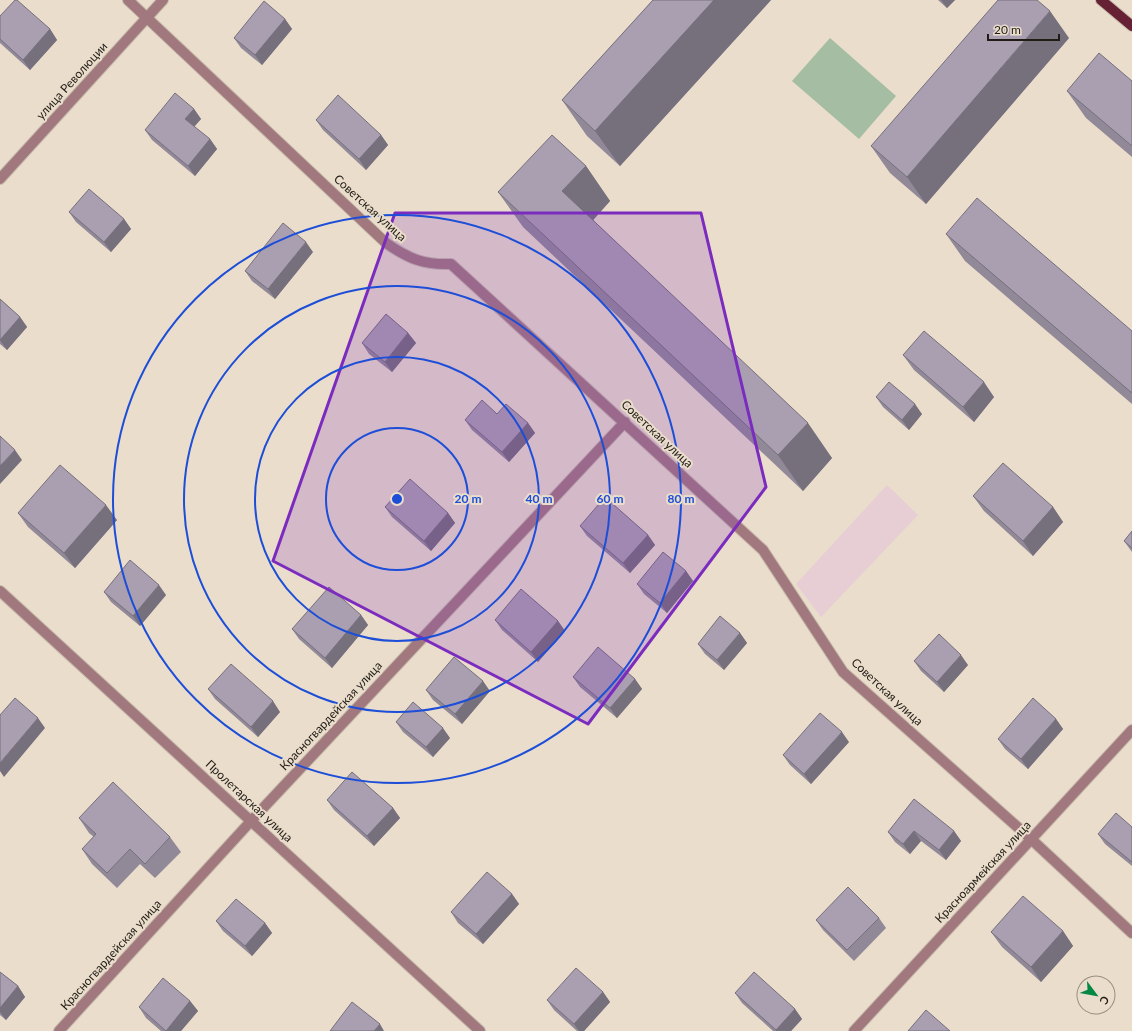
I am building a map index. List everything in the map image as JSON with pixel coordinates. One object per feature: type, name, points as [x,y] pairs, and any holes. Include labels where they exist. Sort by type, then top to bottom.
[{"type":"main road","points":[[1101,0],[1132,26]]},
{"type":"street","name":"Советская улица","points":[[128,0],[386,243],[400,253],[418,261],[435,264],[451,264],[763,550],[843,672],[1031,839],[1132,933]]},
{"type":"street","name":"улица Революции","points":[[0,179],[163,0]]},
{"type":"street","name":"Красногвардейская улица","points":[[59,1031],[251,821],[625,422]]},
{"type":"street","name":"Пролетарская улица","points":[[0,591],[480,1031]]},
{"type":"street","name":"Красноармейская улица","points":[[854,1031],[1132,730]]},
{"type":"highlighted area","points":[[395,213],[701,213],[766,487],[588,724],[273,561]]},
{"type":"shaded area","points":[[887,485],[918,515],[821,617],[796,584]]},
{"type":"green space","points":[[830,38],[896,96],[859,139],[792,81]]},
{"type":"building","points":[[15,0],[17,0],[50,29],[23,60],[0,39],[0,16]]},
{"type":"building","points":[[653,0],[714,0],[595,131],[562,100]]},
{"type":"building","points":[[998,0],[1037,0],[1050,11],[907,177],[871,146]]},
{"type":"building","points":[[264,1],[285,19],[255,55],[234,38]]},
{"type":"building","points":[[1099,53],[1132,81],[1132,146],[1067,91]]},
{"type":"building","points":[[175,93],[194,109],[185,119],[210,139],[188,166],[145,130]]},
{"type":"building","points":[[338,95],[381,135],[359,159],[316,120]]},
{"type":"building","points":[[552,135],[586,166],[562,191],[808,423],[778,455],[498,192]]},
{"type":"building","points":[[89,189],[124,219],[104,242],[69,212]]},
{"type":"building","points":[[977,198],[1132,331],[1132,393],[946,234]]},
{"type":"building","points":[[283,223],[306,242],[268,289],[245,271]]},
{"type":"building","points":[[0,299],[20,317],[0,340]]},
{"type":"building","points":[[386,314],[408,333],[385,362],[362,343]]},
{"type":"building","points":[[924,331],[984,382],[963,407],[903,355]]},
{"type":"building","points":[[889,382],[915,404],[902,420],[876,397]]},
{"type":"building","points":[[482,400],[497,414],[506,404],[528,423],[502,452],[465,420]]},
{"type":"building","points":[[0,436],[15,450],[0,466]]},
{"type":"building","points":[[1003,463],[1053,507],[1023,541],[973,496]]},
{"type":"building","points":[[60,465],[106,505],[64,553],[18,513]]},
{"type":"building","points":[[410,479],[448,513],[424,541],[385,507]]},
{"type":"building","points":[[605,497],[648,535],[623,563],[580,526]]},
{"type":"building","points":[[1132,531],[1132,548],[1124,541]]},
{"type":"building","points":[[663,552],[686,571],[660,603],[637,584]]},
{"type":"building","points":[[130,560],[159,585],[133,616],[104,592]]},
{"type":"building","points":[[329,587],[361,615],[325,658],[292,629]]},
{"type":"building","points":[[521,589],[558,621],[531,652],[495,620]]},
{"type":"building","points":[[720,616],[740,633],[717,660],[698,644]]},
{"type":"building","points":[[939,634],[961,655],[937,682],[914,661]]},
{"type":"building","points":[[598,647],[635,679],[610,708],[573,677]]},
{"type":"building","points":[[454,657],[483,681],[455,714],[426,690]]},
{"type":"building","points":[[231,664],[273,701],[251,727],[208,689]]},
{"type":"building","points":[[15,698],[38,718],[0,763],[0,715]]},
{"type":"building","points":[[1033,698],[1056,719],[1021,759],[998,739]]},
{"type":"building","points":[[413,702],[443,728],[426,747],[396,722]]},
{"type":"building","points":[[820,713],[842,732],[804,774],[783,755]]},
{"type":"building","points":[[352,772],[393,808],[367,836],[327,800]]},
{"type":"building","points":[[113,782],[170,837],[145,864],[130,849],[107,873],[82,849],[96,834],[79,818]]},
{"type":"building","points":[[914,799],[954,831],[939,850],[914,831],[903,844],[888,832]]},
{"type":"building","points":[[1116,813],[1132,827],[1132,862],[1098,834]]},
{"type":"building","points":[[487,872],[512,894],[476,934],[451,912]]},
{"type":"building","points":[[848,887],[879,918],[847,950],[816,920]]},
{"type":"building","points":[[1023,896],[1063,931],[1031,967],[991,932]]},
{"type":"building","points":[[236,899],[265,923],[245,946],[216,921]]},
{"type":"building","points":[[576,968],[603,992],[574,1024],[547,1000]]},
{"type":"building","points":[[0,972],[18,986],[0,1008]]},
{"type":"building","points":[[754,972],[795,1009],[776,1030],[735,993]]},
{"type":"building","points":[[163,978],[190,1001],[166,1031],[139,1007]]},
{"type":"building","points":[[352,1002],[380,1024],[374,1031],[330,1031]]},
{"type":"building","points":[[926,1010],[950,1031],[908,1031]]}]
